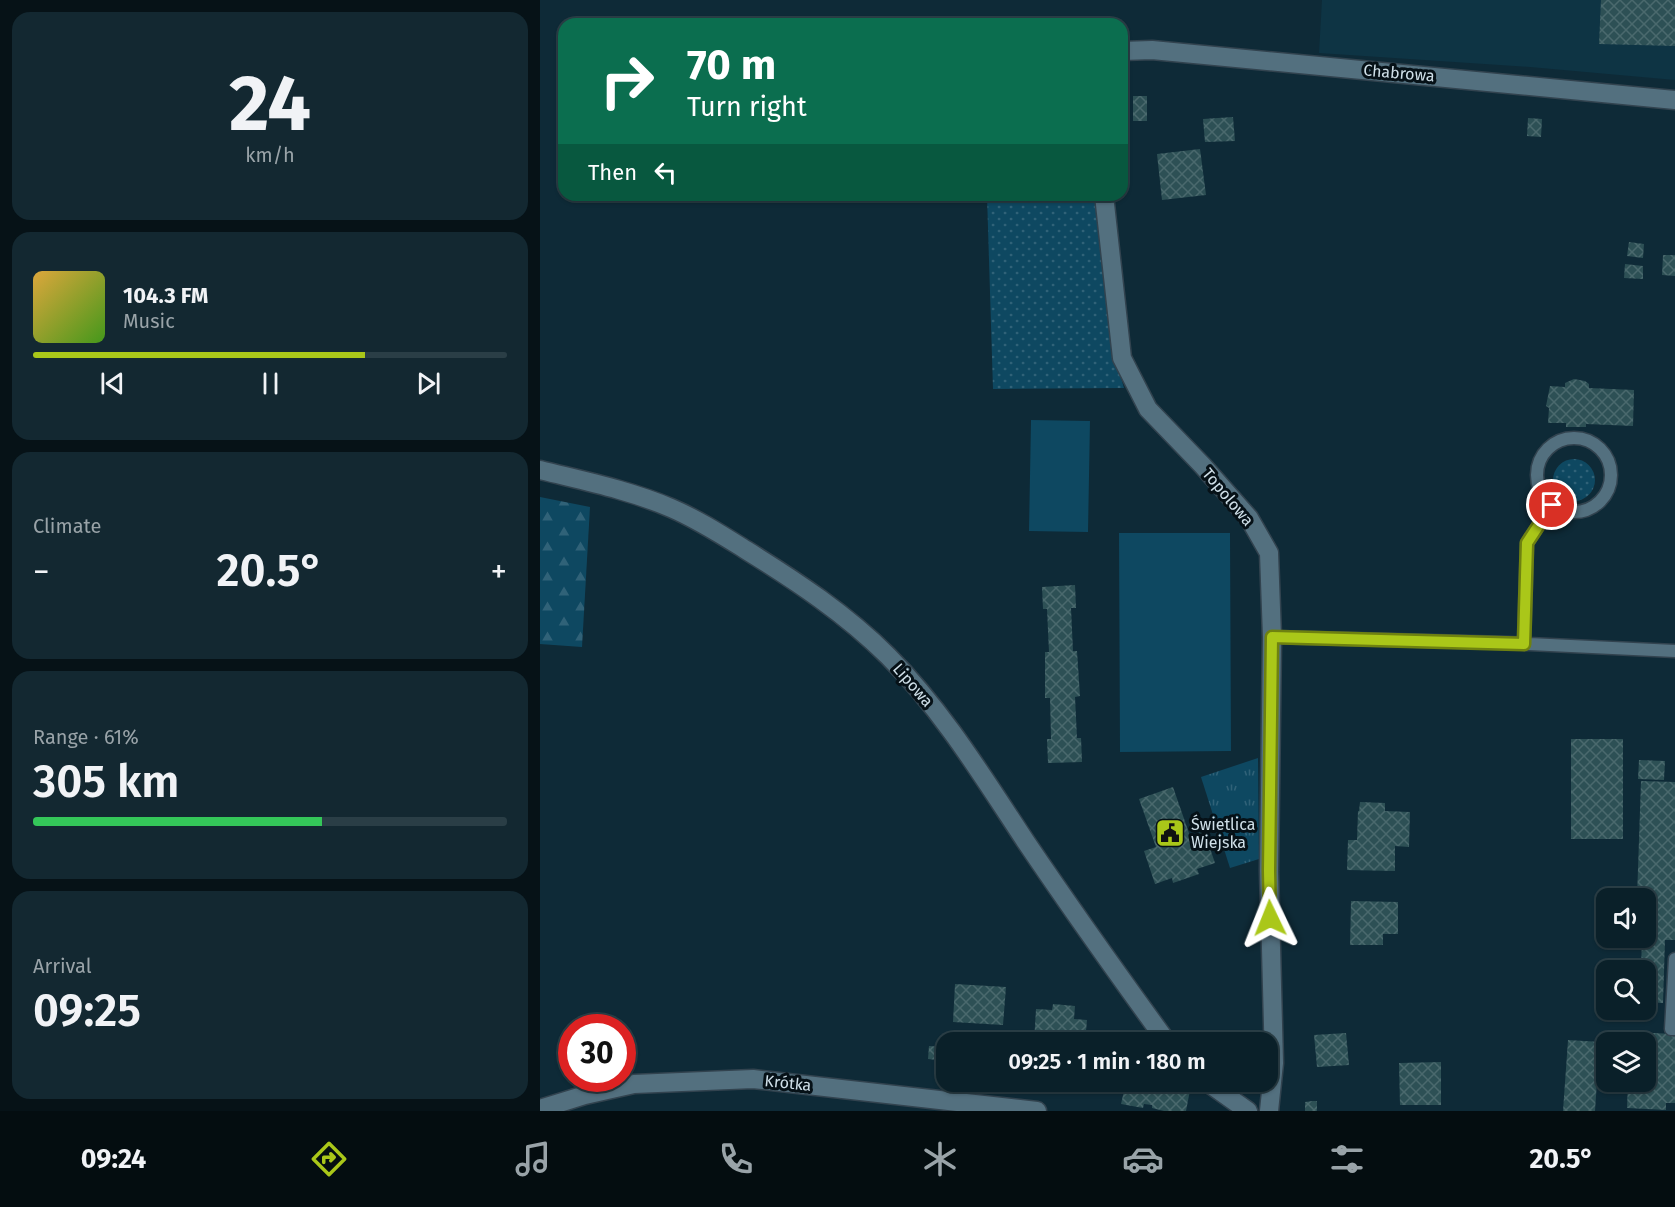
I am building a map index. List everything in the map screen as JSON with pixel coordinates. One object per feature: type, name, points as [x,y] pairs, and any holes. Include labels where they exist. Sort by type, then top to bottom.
[{"type":"street","name":"Chabrowa","points":[[1128,51],[1152,50],[1675,100]]},
{"type":"street","name":"Topolowa","points":[[1105,201],[1122,358],[1148,409],[1249,518],[1269,553],[1272,637],[1269,871],[1274,1063],[1269,1111]]},
{"type":"street","name":"Lipowa","points":[[540,470],[642,497],[672,508],[699,522],[793,579],[845,619],[887,656],[924,695],[958,739],[1091,938],[1160,1032]]},
{"type":"street","name":"Krótka","points":[[540,1109],[585,1095],[634,1084],[753,1079],[1037,1111]]},
{"type":"street","points":[[1220,1092],[1241,1109]]},
{"type":"lane","points":[[1574,438],[1596,445],[1604,453],[1611,475],[1604,497],[1596,505],[1574,512],[1552,505],[1539,486],[1537,475],[1544,453],[1552,445],[1574,438]]},
{"type":"lane","points":[[1524,644],[1527,543],[1552,505]]},
{"type":"lane","points":[[1272,637],[1675,651]]},
{"type":"lane","points":[[1675,959],[1671,1029],[1675,1029]]},
{"type":"shaded area","points":[[1322,0],[1675,0],[1675,80],[1530,67],[1319,53]]},
{"type":"green space","points":[[987,201],[1096,201],[1112,348],[1124,388],[993,389]]},
{"type":"green space","points":[[1031,420],[1090,421],[1088,532],[1029,531]]},
{"type":"green space","points":[[1574,459],[1589,465],[1595,480],[1589,495],[1574,501],[1559,495],[1553,480],[1559,465]]},
{"type":"green space","points":[[540,497],[590,507],[582,647],[540,644]]},
{"type":"green space","points":[[1119,533],[1230,533],[1231,751],[1120,752]]},
{"type":"green space","points":[[1258,758],[1259,859],[1230,868],[1201,777]]},
{"type":"building","points":[[1601,0],[1675,0],[1675,46],[1599,44]]},
{"type":"building","points":[[1133,96],[1147,96],[1147,121],[1133,121]]},
{"type":"building","points":[[1233,117],[1235,141],[1205,142],[1203,119]]},
{"type":"building","points":[[1528,118],[1542,119],[1541,137],[1527,136]]},
{"type":"building","points":[[1200,149],[1206,195],[1162,200],[1157,154]]},
{"type":"building","points":[[1629,242],[1644,244],[1643,258],[1627,256]]},
{"type":"building","points":[[1663,255],[1675,255],[1675,276],[1662,275]]},
{"type":"building","points":[[1625,264],[1643,266],[1643,279],[1624,278]]},
{"type":"building","points":[[1574,379],[1585,381],[1589,384],[1589,388],[1634,390],[1633,426],[1586,424],[1586,427],[1566,427],[1566,423],[1548,423],[1549,408],[1546,406],[1550,386],[1565,387],[1565,383]]},
{"type":"building","points":[[1075,585],[1076,608],[1071,608],[1073,651],[1077,651],[1080,696],[1075,697],[1077,738],[1081,738],[1082,762],[1048,763],[1047,739],[1051,739],[1050,698],[1045,698],[1045,652],[1049,652],[1047,609],[1043,609],[1042,587]]},
{"type":"building","points":[[1571,739],[1623,739],[1623,839],[1571,839]]},
{"type":"building","points":[[1639,760],[1665,761],[1664,780],[1638,779]]},
{"type":"building","points":[[1641,781],[1675,782],[1675,940],[1665,940],[1663,1003],[1656,1003],[1656,960],[1641,960],[1642,948],[1656,948],[1656,888],[1637,888]]},
{"type":"building","name":"Świetlica Wiejska","points":[[1173,787],[1190,836],[1204,831],[1215,863],[1197,869],[1199,874],[1173,883],[1172,878],[1155,884],[1144,851],[1156,847],[1139,799]]},
{"type":"building","points":[[1360,802],[1385,803],[1385,811],[1410,812],[1409,847],[1395,846],[1395,871],[1347,870],[1348,840],[1357,840]]},
{"type":"building","points":[[1351,901],[1398,902],[1398,934],[1383,934],[1383,945],[1350,945]]},
{"type":"building","points":[[955,984],[1006,987],[1003,1025],[953,1022]]},
{"type":"building","points":[[1053,1004],[1075,1006],[1074,1019],[1087,1020],[1086,1032],[1035,1032],[1036,1009],[1052,1010]]},
{"type":"building","points":[[1346,1033],[1349,1065],[1317,1067],[1314,1035]]},
{"type":"building","points":[[1656,1033],[1675,1034],[1675,1103],[1666,1103],[1666,1110],[1627,1108],[1628,1092],[1656,1092]]},
{"type":"building","points":[[1568,1040],[1596,1042],[1595,1111],[1563,1111]]},
{"type":"building","points":[[929,1046],[936,1046],[936,1060],[928,1059]]},
{"type":"building","points":[[1441,1062],[1441,1105],[1400,1105],[1399,1063]]},
{"type":"building","points":[[1124,1092],[1190,1092],[1186,1111],[1164,1111],[1144,1104],[1143,1108],[1121,1104]]},
{"type":"building","points":[[1317,1101],[1317,1111],[1305,1111],[1305,1102]]},
{"type":"place","name":"Świetlica Wiejska","points":[[1170,833]]},
{"type":"route","points":[[1270,918],[1272,637],[1524,644],[1527,543],[1552,505]]}]
